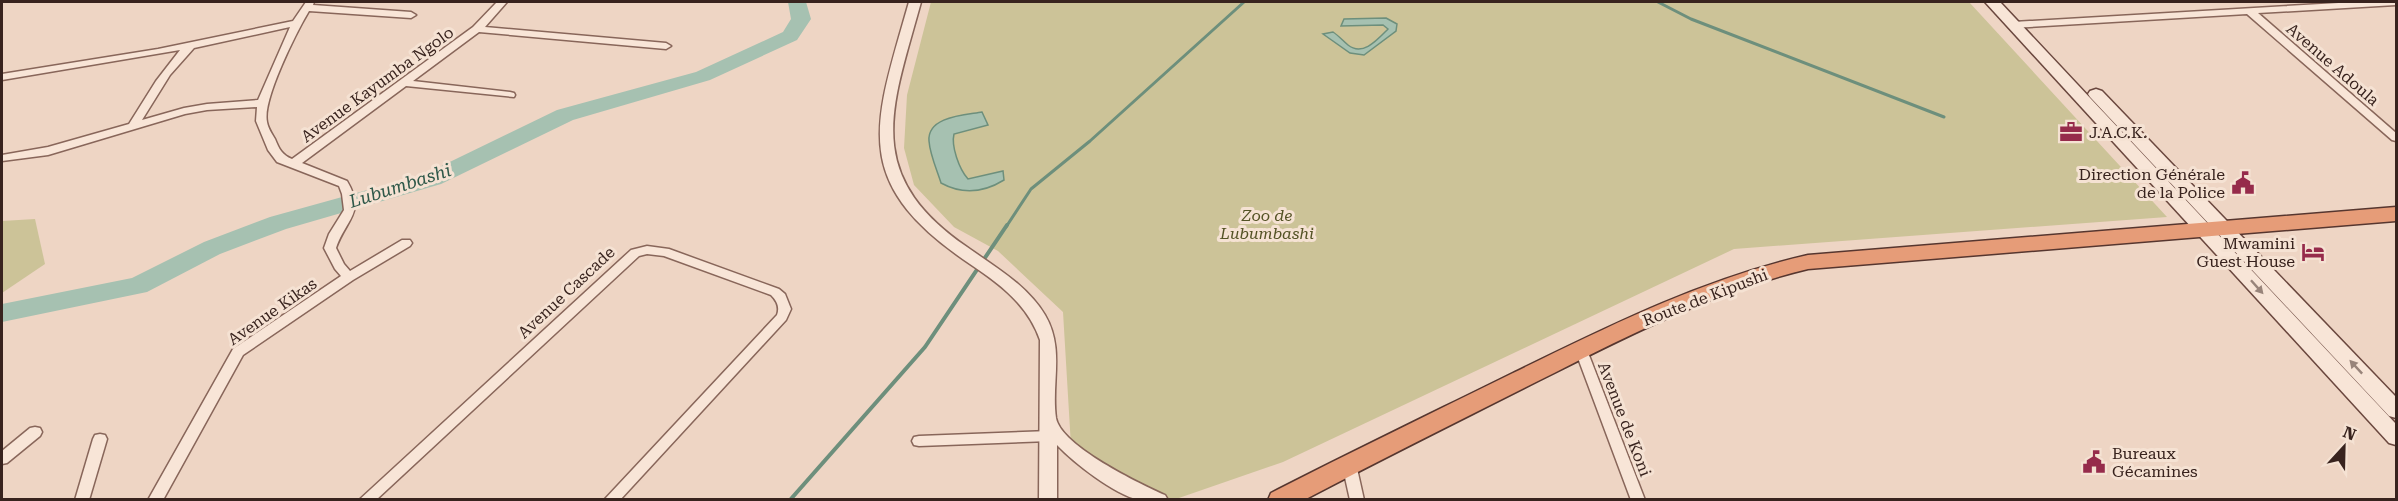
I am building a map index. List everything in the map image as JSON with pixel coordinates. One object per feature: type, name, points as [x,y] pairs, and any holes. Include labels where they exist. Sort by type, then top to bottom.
[{"type":"highway","name":"Route de Kipushi","points":[[1280,500],[1581,350],[1746,277],[1797,264],[2397,213]]},
{"type":"main road","points":[[1992,2],[2021,24],[2213,228],[2397,437]]},
{"type":"main road","points":[[2007,2],[2021,24]]},
{"type":"main road","points":[[2213,228],[2397,410]]},
{"type":"street","name":"Avenue Kayumba Ngolo","points":[[293,164],[477,29],[502,2]]},
{"type":"street","points":[[915,2],[887,114],[885,142],[889,164],[899,186],[911,204],[941,236],[991,271],[1029,303],[1044,327],[1048,340],[1050,430],[1048,500]]},
{"type":"street","points":[[2021,24],[2397,2]]},
{"type":"street","points":[[349,277],[339,266],[330,248],[335,234],[350,210],[348,194],[338,180],[281,159],[269,141],[261,121],[262,103],[297,23],[309,5],[411,15]]},
{"type":"street","name":"Avenue Adoula","points":[[2251,12],[2397,138]]},
{"type":"street","points":[[2,77],[191,45],[297,23]]},
{"type":"street","points":[[477,29],[666,46]]},
{"type":"street","points":[[134,125],[159,81],[172,63],[191,45]]},
{"type":"street","points":[[405,83],[510,95]]},
{"type":"street","points":[[2,158],[48,151],[207,106],[234,107],[262,103]]},
{"type":"street","name":"Avenue Kikas","points":[[155,500],[238,352],[349,277],[406,243]]},
{"type":"street","name":"Avenue Cascade","points":[[366,500],[635,253],[647,250],[665,252],[775,292],[781,297],[785,309],[782,317],[611,500]]},
{"type":"street","name":"Avenue de Koni","points":[[1581,350],[1638,500]]},
{"type":"street","points":[[919,441],[1050,430],[1103,474],[1159,500]]},
{"type":"street","points":[[2,459],[35,432]]},
{"type":"street","points":[[82,500],[100,440]]},
{"type":"street","points":[[1349,464],[1357,500]]},
{"type":"green space","name":"Zoo de Lubumbashi","points":[[931,2],[1969,2],[2167,217],[1734,249],[1283,462],[1176,499],[1168,499],[1071,446],[1063,312],[998,251],[954,227],[914,185],[904,148],[907,95]]},
{"type":"green space","points":[[35,219],[45,264],[2,293],[2,221]]},
{"type":"shaded area","points":[[1386,18],[1397,24],[1396,31],[1364,55],[1350,53],[1323,34],[1333,32],[1354,48],[1365,48],[1388,29],[1383,25],[1341,26],[1344,19]]},
{"type":"shaded area","points":[[982,112],[988,125],[954,134],[956,157],[968,179],[1003,171],[1004,180],[988,188],[973,191],[949,187],[941,183],[929,141],[934,126],[949,118]]},
{"type":"waterway","name":"Lubumbashi","points":[[2,313],[138,286],[212,248],[278,223],[433,179],[565,115],[703,76],[790,36],[801,19],[797,2]]},
{"type":"waterway","points":[[1006,227],[1031,189],[1090,141],[1244,2]]},
{"type":"waterway","points":[[1658,2],[1691,19],[1944,117]]},
{"type":"waterway","points":[[790,500],[925,347],[1007,225]]},
{"type":"place","name":"J.A.C.K.","points":[[2071,132]]},
{"type":"place","name":"Direction Générale de la Police","points":[[2243,183]]},
{"type":"place","name":"Mwamini Guest House","points":[[2313,252]]},
{"type":"place","name":"Bureaux Gécamines","points":[[2094,462]]}]
